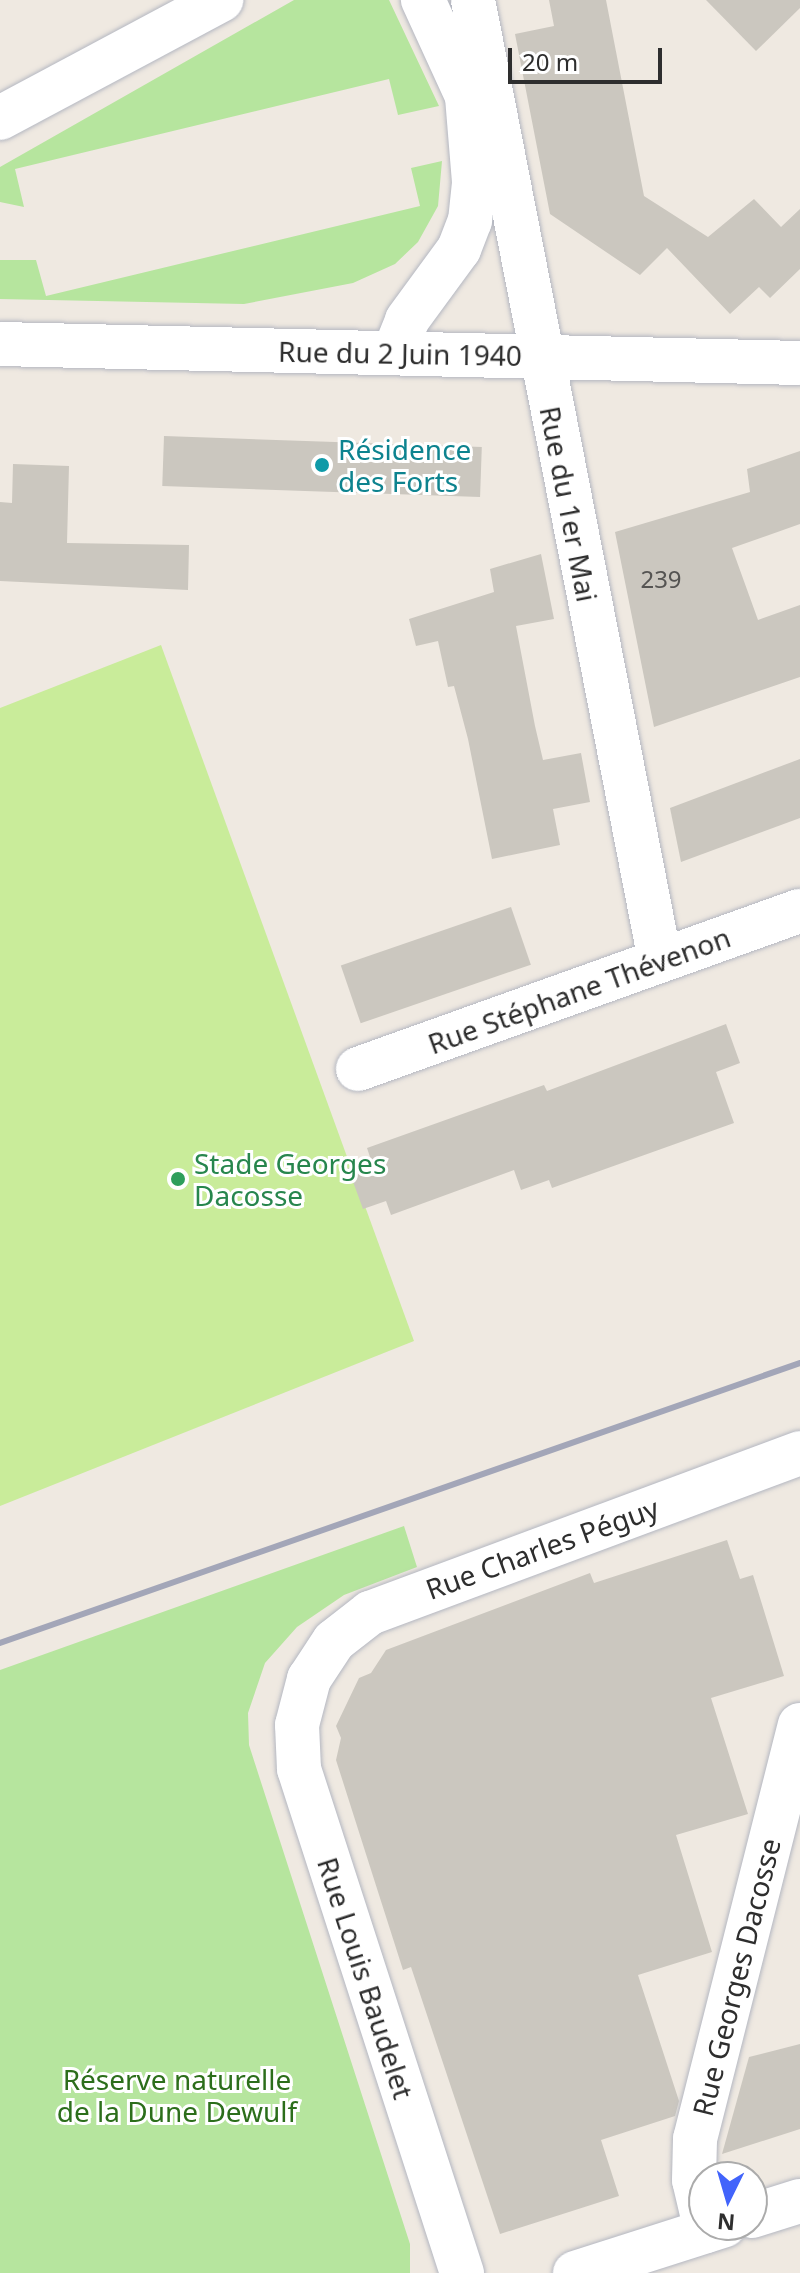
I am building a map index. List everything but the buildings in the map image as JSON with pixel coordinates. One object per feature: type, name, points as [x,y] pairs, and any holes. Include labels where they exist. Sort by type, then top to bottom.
[{"type":"street","points":[[0,118],[221,0]]},
{"type":"street","points":[[394,353],[407,320],[459,249],[470,221],[474,182],[467,96],[423,0]]},
{"type":"street","name":"Rue du 1er Mai","points":[[473,0],[660,960]]},
{"type":"street","name":"Rue du 2 Juin 1940","points":[[0,344],[800,363]]},
{"type":"street","name":"Rue Stéphane Thévenon","points":[[358,1069],[800,911]]},
{"type":"street","name":"Rue Charles Péguy","points":[[309,1679],[334,1641],[370,1613],[800,1453]]},
{"type":"street","name":"Rue Louis Baudelet","points":[[309,1679],[297,1725],[299,1769],[462,2273]]},
{"type":"street","name":"Rue Georges Dacosse","points":[[694,2161],[695,2139],[800,1725]]},
{"type":"street","points":[[768,2211],[800,2201]]},
{"type":"street","points":[[575,2273],[688,2237]]},
{"type":"green space","points":[[294,0],[389,0],[439,106],[398,115],[389,79],[15,169],[24,207],[0,202],[0,167]]},
{"type":"green space","points":[[442,161],[438,206],[418,242],[395,264],[353,283],[244,304],[0,299],[0,260],[36,260],[46,296],[420,206],[411,168]]},
{"type":"green space","name":"Stade Georges Dacosse","points":[[161,645],[414,1341],[0,1506],[0,708]]},
{"type":"green space","name":"Réserve naturelle de la Dune Dewulf","points":[[404,1526],[417,1567],[344,1595],[297,1627],[265,1663],[248,1713],[249,1745],[410,2244],[410,2273],[0,2273],[0,1670]]},
{"type":"railway","points":[[0,1643],[800,1363]]},
{"type":"place","name":"Résidence des Forts","points":[[322,465]]},
{"type":"place","name":"Stade Georges Dacosse","points":[[178,1179]]}]
